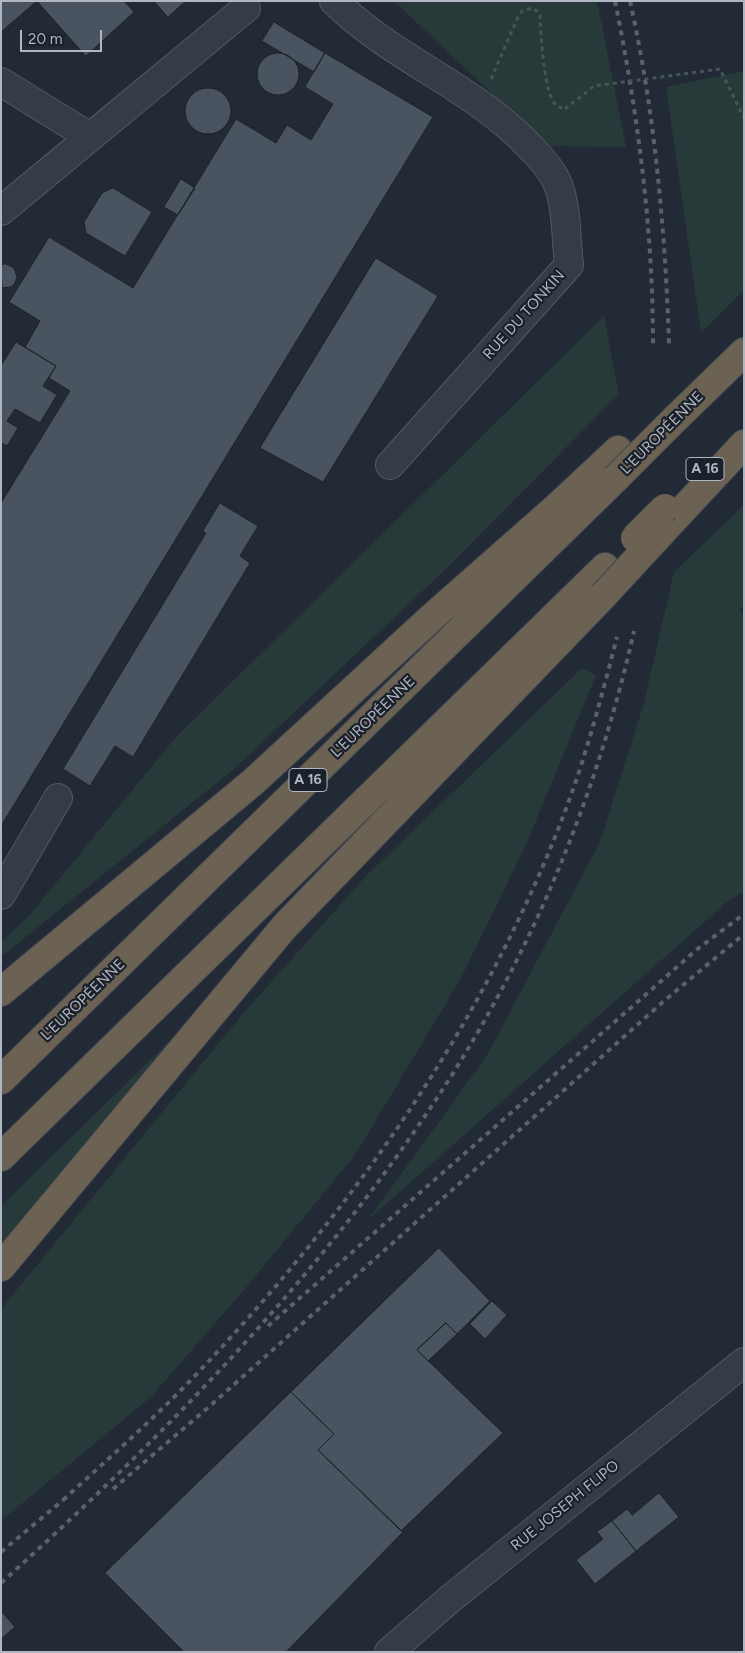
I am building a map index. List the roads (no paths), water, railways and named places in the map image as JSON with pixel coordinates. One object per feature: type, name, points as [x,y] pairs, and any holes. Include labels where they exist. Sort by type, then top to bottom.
[{"type":"highway","points":[[1,992],[253,782],[431,618],[618,450],[677,409],[744,342]]},
{"type":"highway","name":"L'EUROPÉENNE","points":[[1,1080],[615,479],[677,409],[744,352]]},
{"type":"highway","name":"A 16","points":[[1,1157],[605,567],[664,519],[744,431]]},
{"type":"highway","points":[[1,1267],[285,926],[602,597],[664,519],[744,444]]},
{"type":"street","name":"RUE DU TONKIN","points":[[334,1],[372,33],[491,112],[517,133],[551,170],[561,196],[569,265],[390,465]]},
{"type":"street","points":[[1,211],[246,8]]},
{"type":"street","points":[[1,82],[90,137]]},
{"type":"street","points":[[1,895],[58,798]]},
{"type":"street","name":"RUE JOSEPH FLIPO","points":[[399,1649],[450,1598],[744,1362]]},
{"type":"railway","points":[[615,1],[631,87],[643,172],[650,258],[653,345]]},
{"type":"railway","points":[[630,1],[646,86],[657,171],[665,257],[669,344]]},
{"type":"railway","points":[[1,1583],[119,1473],[231,1358],[285,1298],[336,1236],[385,1173],[431,1107],[466,1052],[498,996],[528,938],[555,878],[579,818],[600,756],[634,631]]},
{"type":"railway","points":[[63,1500],[174,1397],[249,1317],[305,1251],[359,1181],[410,1110],[457,1035],[499,959],[537,880],[577,778],[617,637]]},
{"type":"railway","points":[[268,1326],[695,951],[744,914]]},
{"type":"railway","points":[[113,1489],[211,1405],[664,1001],[744,934]]},
{"type":"railway","points":[[1,1552],[68,1496]]}]
